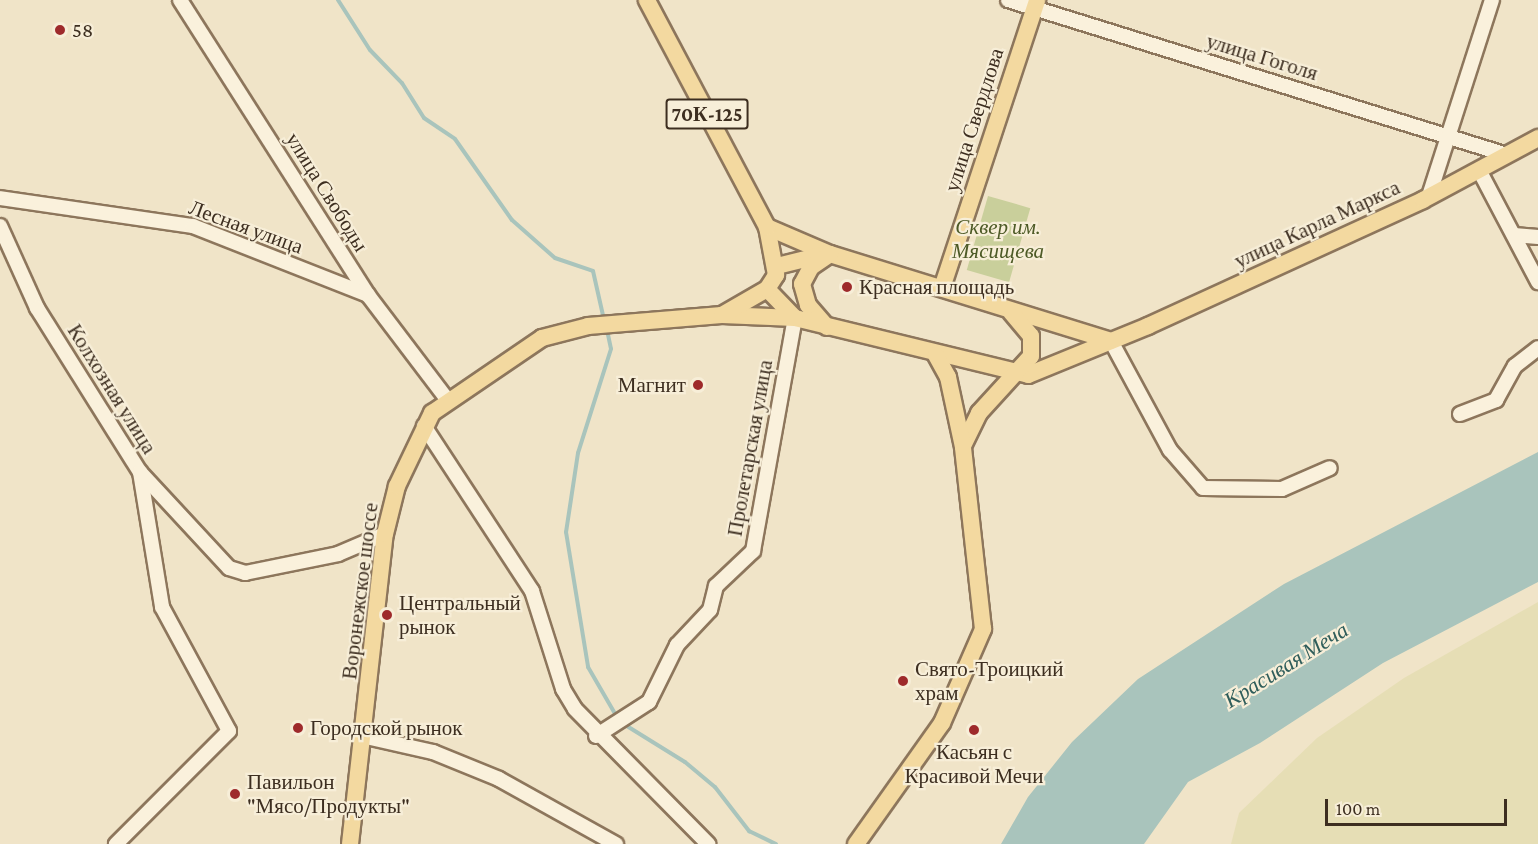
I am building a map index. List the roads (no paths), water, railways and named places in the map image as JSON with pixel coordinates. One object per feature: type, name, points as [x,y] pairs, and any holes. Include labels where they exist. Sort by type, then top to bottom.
[{"type":"main road","name":"70К-125","points":[[647,0],[767,227]]},
{"type":"main road","name":"улица Свердлова","points":[[942,288],[1036,4]]},
{"type":"main road","name":"улица Карла Маркса","points":[[1017,376],[1111,341],[1429,196],[1504,154],[1538,138]]},
{"type":"main road","points":[[767,227],[830,254],[1111,341]]},
{"type":"main road","points":[[720,315],[767,289],[777,266],[767,227]]},
{"type":"main road","points":[[777,266],[830,254]]},
{"type":"main road","points":[[827,327],[808,305],[802,284],[811,267],[830,254]]},
{"type":"main road","points":[[767,289],[795,318],[1017,376]]},
{"type":"main road","points":[[963,447],[979,413],[1017,376],[1031,356],[1031,336],[1006,308]]},
{"type":"main road","name":"Воронежское шоссе","points":[[350,844],[366,737],[385,534],[397,486],[424,426],[447,399],[542,338],[588,326],[720,315],[795,318]]},
{"type":"main road","points":[[856,844],[942,723],[983,629],[963,447],[948,377],[936,355]]},
{"type":"street","name":"улица Свободы","points":[[180,0],[368,295],[447,399]]},
{"type":"street","name":"улица Гоголя","points":[[1008,0],[1036,4],[1504,154]]},
{"type":"street","points":[[1429,196],[1492,0]]},
{"type":"street","points":[[1479,170],[1538,282]]},
{"type":"street","name":"Лесная улица","points":[[0,198],[193,226],[368,295]]},
{"type":"street","name":"Колхозная улица","points":[[0,226],[37,308],[140,472],[162,608],[229,731],[116,844]]},
{"type":"street","points":[[1514,235],[1538,237]]},
{"type":"street","name":"Пролетарская улица","points":[[596,736],[649,702],[677,645],[710,610],[716,586],[753,551],[795,318]]},
{"type":"street","points":[[1111,341],[1170,450],[1203,488],[1282,489],[1330,468]]},
{"type":"street","points":[[1460,414],[1497,400],[1515,366],[1538,348]]},
{"type":"street","points":[[424,426],[532,591],[563,689],[596,736],[708,844]]},
{"type":"street","points":[[140,472],[229,568],[245,573],[338,554],[385,534]]},
{"type":"street","points":[[366,737],[433,752],[500,779],[616,844]]},
{"type":"water","name":"Красивая Меча","points":[[1538,452],[1538,582],[1383,663],[1260,743],[1188,782],[1144,844],[1001,844],[1028,797],[1072,742],[1138,679],[1284,584]]},
{"type":"waterway","points":[[338,0],[370,50],[402,83],[424,118],[455,139],[512,220],[555,258],[593,271],[604,320]]},
{"type":"waterway","points":[[607,330],[611,349],[578,453],[566,532],[588,667],[617,717]]},
{"type":"waterway","points":[[622,723],[685,762],[715,787],[749,831],[776,844]]},
{"type":"place","name":"58","points":[[60,30]]},
{"type":"place","name":"Красная площадь","points":[[847,287]]},
{"type":"place","name":"Магнит","points":[[698,385]]},
{"type":"place","name":"Центральный рынок","points":[[387,615]]},
{"type":"place","name":"Свято-Троицкий храм","points":[[903,681]]},
{"type":"place","name":"Городской рынок","points":[[298,728]]},
{"type":"place","name":"Касьян с Красивой Мечи","points":[[974,730]]},
{"type":"place","name":"Павильон \"Мясо/Продукты\"","points":[[235,794]]},
{"type":"park label","name":"Сквер им. Мясищева","points":[[998,239]]}]
